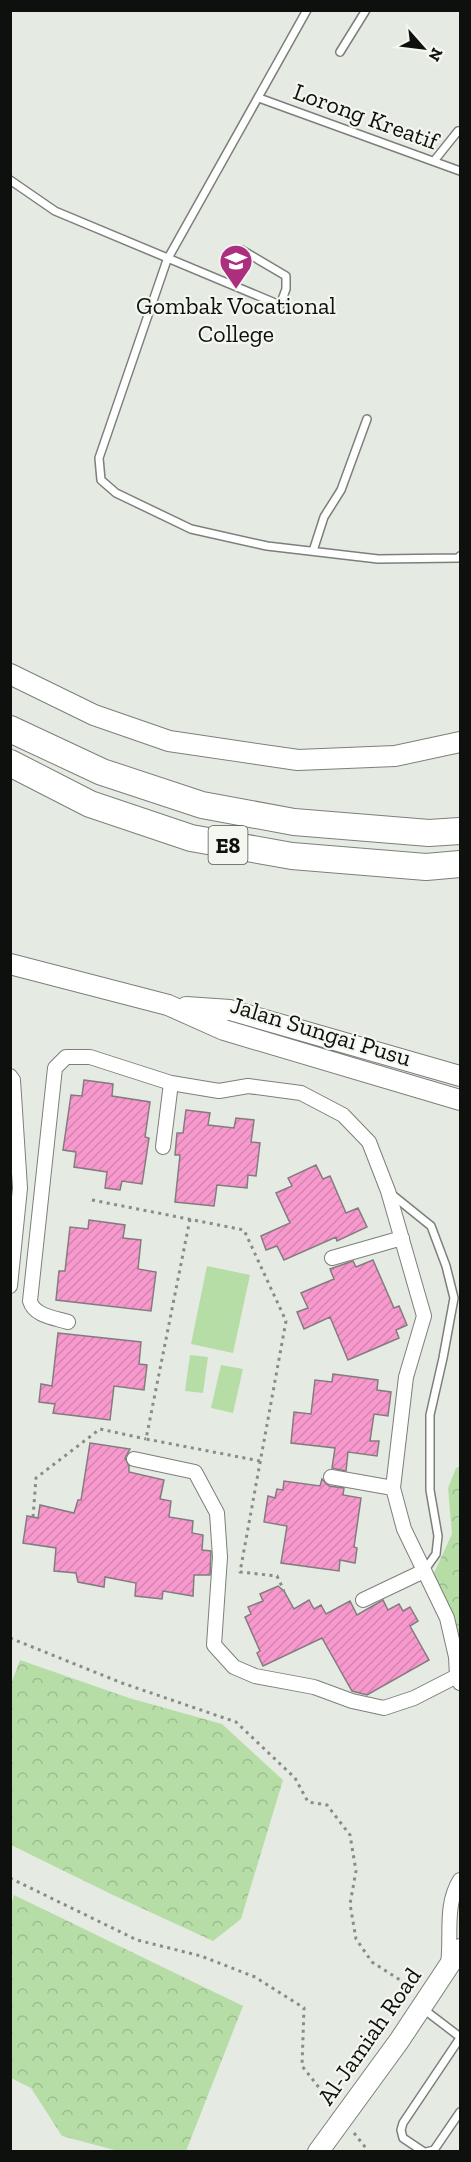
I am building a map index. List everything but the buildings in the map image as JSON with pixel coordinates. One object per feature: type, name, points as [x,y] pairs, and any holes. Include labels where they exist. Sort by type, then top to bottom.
[{"type":"highway","name":"E8","points":[[10,729],[102,772],[202,805],[294,822],[429,833],[460,831]]},
{"type":"highway","name":"E8","points":[[10,763],[90,804],[191,838],[292,856],[426,867],[460,864]]},
{"type":"main road","points":[[10,674],[94,715],[169,741],[193,745],[298,760],[395,756],[460,742]]},
{"type":"main road","name":"Jalan Sungai Pusu","points":[[10,964],[168,1005],[224,1030],[460,1100]]},
{"type":"main road","name":"Jalan Sungai Pusu","points":[[168,1005],[230,1010],[460,1076]]},
{"type":"main road","name":"Al-Jamiah Road","points":[[318,2151],[425,2003],[460,1949]]},
{"type":"street","points":[[68,1322],[37,1313],[30,1301],[55,1068],[66,1057],[90,1057],[171,1083],[219,1091],[248,1086],[301,1093],[343,1114],[369,1142],[388,1191],[424,1316],[406,1377],[393,1488],[404,1529],[447,1618],[459,1679],[384,1708],[352,1701],[314,1688],[255,1676],[234,1667],[214,1645],[220,1557],[217,1513],[195,1472],[134,1459]]},
{"type":"street","points":[[10,1076],[13,1080],[20,1188],[10,1286]]},
{"type":"street","points":[[163,1147],[171,1083]]},
{"type":"street","points":[[332,1258],[402,1238]]},
{"type":"street","points":[[331,1477],[393,1488]]},
{"type":"street","points":[[363,1600],[424,1571]]},
{"type":"street","points":[[447,1969],[451,1947],[448,1919],[452,1899],[460,1880]]},
{"type":"street","points":[[452,1899],[460,1914]]},
{"type":"lane","points":[[307,10],[168,260],[99,458],[100,480],[116,493],[190,529],[267,546],[378,559],[458,558],[460,556]]},
{"type":"lane","points":[[340,52],[366,10]]},
{"type":"lane","name":"Lorong Kreatif","points":[[259,98],[460,171]]},
{"type":"lane","points":[[434,161],[458,131]]},
{"type":"lane","points":[[10,180],[55,211],[280,305],[286,289],[286,276],[242,250]]},
{"type":"lane","points":[[313,551],[324,517],[341,490],[367,419]]},
{"type":"lane","points":[[388,1191],[431,1226],[446,1266],[454,1298],[430,1415],[430,1490],[438,1536],[436,1554],[424,1571]]},
{"type":"lane","points":[[425,2003],[460,2038],[403,2123],[401,2130],[403,2138],[425,2151],[434,2150],[460,2112]]},
{"type":"path","points":[[92,1200],[244,1230],[286,1321],[240,1572],[277,1576],[284,1591]]},
{"type":"path","points":[[146,1438],[190,1219]]},
{"type":"path","points":[[33,1517],[36,1478],[100,1429],[260,1461]]},
{"type":"path","points":[[10,1638],[122,1683],[236,1722],[295,1778],[308,1802],[327,1805],[350,1834],[356,1871],[350,1904],[356,1939],[372,1962],[425,2003]]},
{"type":"path","points":[[10,1878],[136,1940],[201,1956],[255,1977],[304,2008],[302,2066],[335,2108]]},
{"type":"path","points":[[354,2133],[369,2151]]},
{"type":"green space","points":[[207,1266],[250,1275],[233,1353],[191,1344]]},
{"type":"green space","points":[[190,1355],[208,1357],[203,1393],[185,1391]]},
{"type":"green space","points":[[221,1365],[243,1369],[233,1413],[211,1408]]},
{"type":"green space","points":[[460,1466],[460,1661],[433,1575],[452,1534],[448,1488],[456,1468]]},
{"type":"green space","points":[[20,1660],[129,1698],[222,1724],[283,1780],[241,1919],[213,1941],[11,1845],[11,1684]]},
{"type":"green space","points":[[14,1895],[243,2006],[186,2151],[118,2151],[62,2136],[31,2088],[11,2078],[10,1908]]},
{"type":"place","name":"Gombak Vocational College","points":[[236,290]]}]
